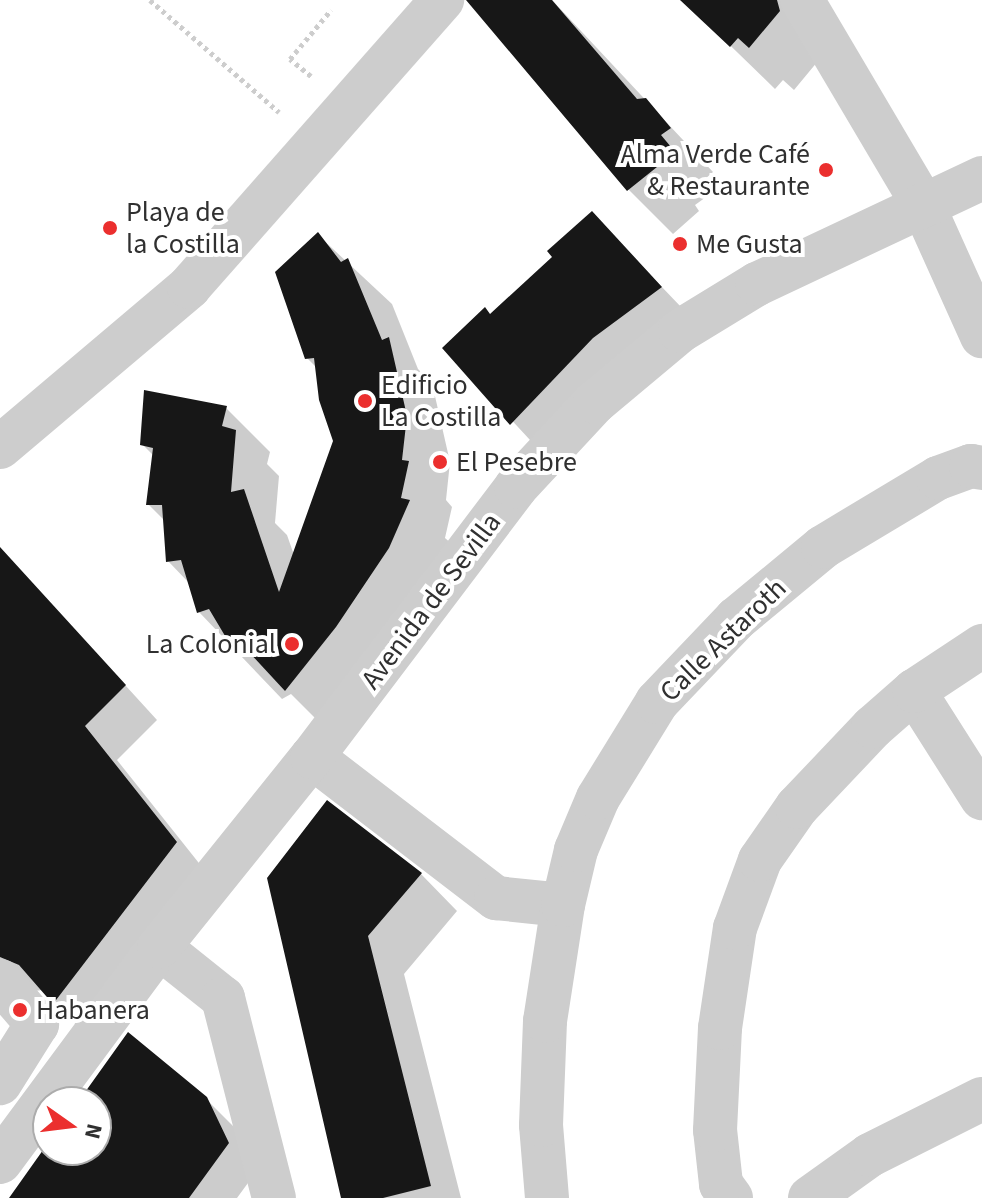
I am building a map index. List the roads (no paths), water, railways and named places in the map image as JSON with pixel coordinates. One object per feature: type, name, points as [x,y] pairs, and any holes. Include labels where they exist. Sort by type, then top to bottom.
[{"type":"street","points":[[0,447],[189,287],[442,0]]},
{"type":"street","points":[[802,0],[923,205],[982,336]]},
{"type":"street","name":"Avenida de Sevilla","points":[[0,1162],[14,1112],[159,947],[312,757],[516,487],[595,402],[680,331],[757,284],[982,178]]},
{"type":"street","name":"Calle Astaroth","points":[[547,1198],[541,1125],[545,1021],[563,905],[576,850],[598,798],[657,702],[736,619],[823,547],[938,478],[971,466],[982,468]]},
{"type":"street","points":[[731,1198],[721,1184],[715,1130],[720,1028],[735,928],[760,860],[797,807],[873,727],[914,691],[982,646]]},
{"type":"street","points":[[914,691],[982,798]]},
{"type":"street","points":[[312,757],[496,898],[563,905]]},
{"type":"street","points":[[159,947],[223,998],[274,1198]]},
{"type":"street","points":[[0,981],[37,1024],[0,1083]]},
{"type":"street","points":[[810,1198],[870,1155],[982,1099]]},
{"type":"place","name":"Alma Verde Café & Restaurante","points":[[826,170]]},
{"type":"place","name":"Playa de la Costilla","points":[[110,228]]},
{"type":"place","name":"Me Gusta","points":[[680,244]]},
{"type":"place","name":"Edificio La Costilla","points":[[365,401]]},
{"type":"place","name":"El Pesebre","points":[[440,462]]},
{"type":"place","name":"La Colonial","points":[[292,644]]},
{"type":"place","name":"Habanera","points":[[20,1010]]}]
